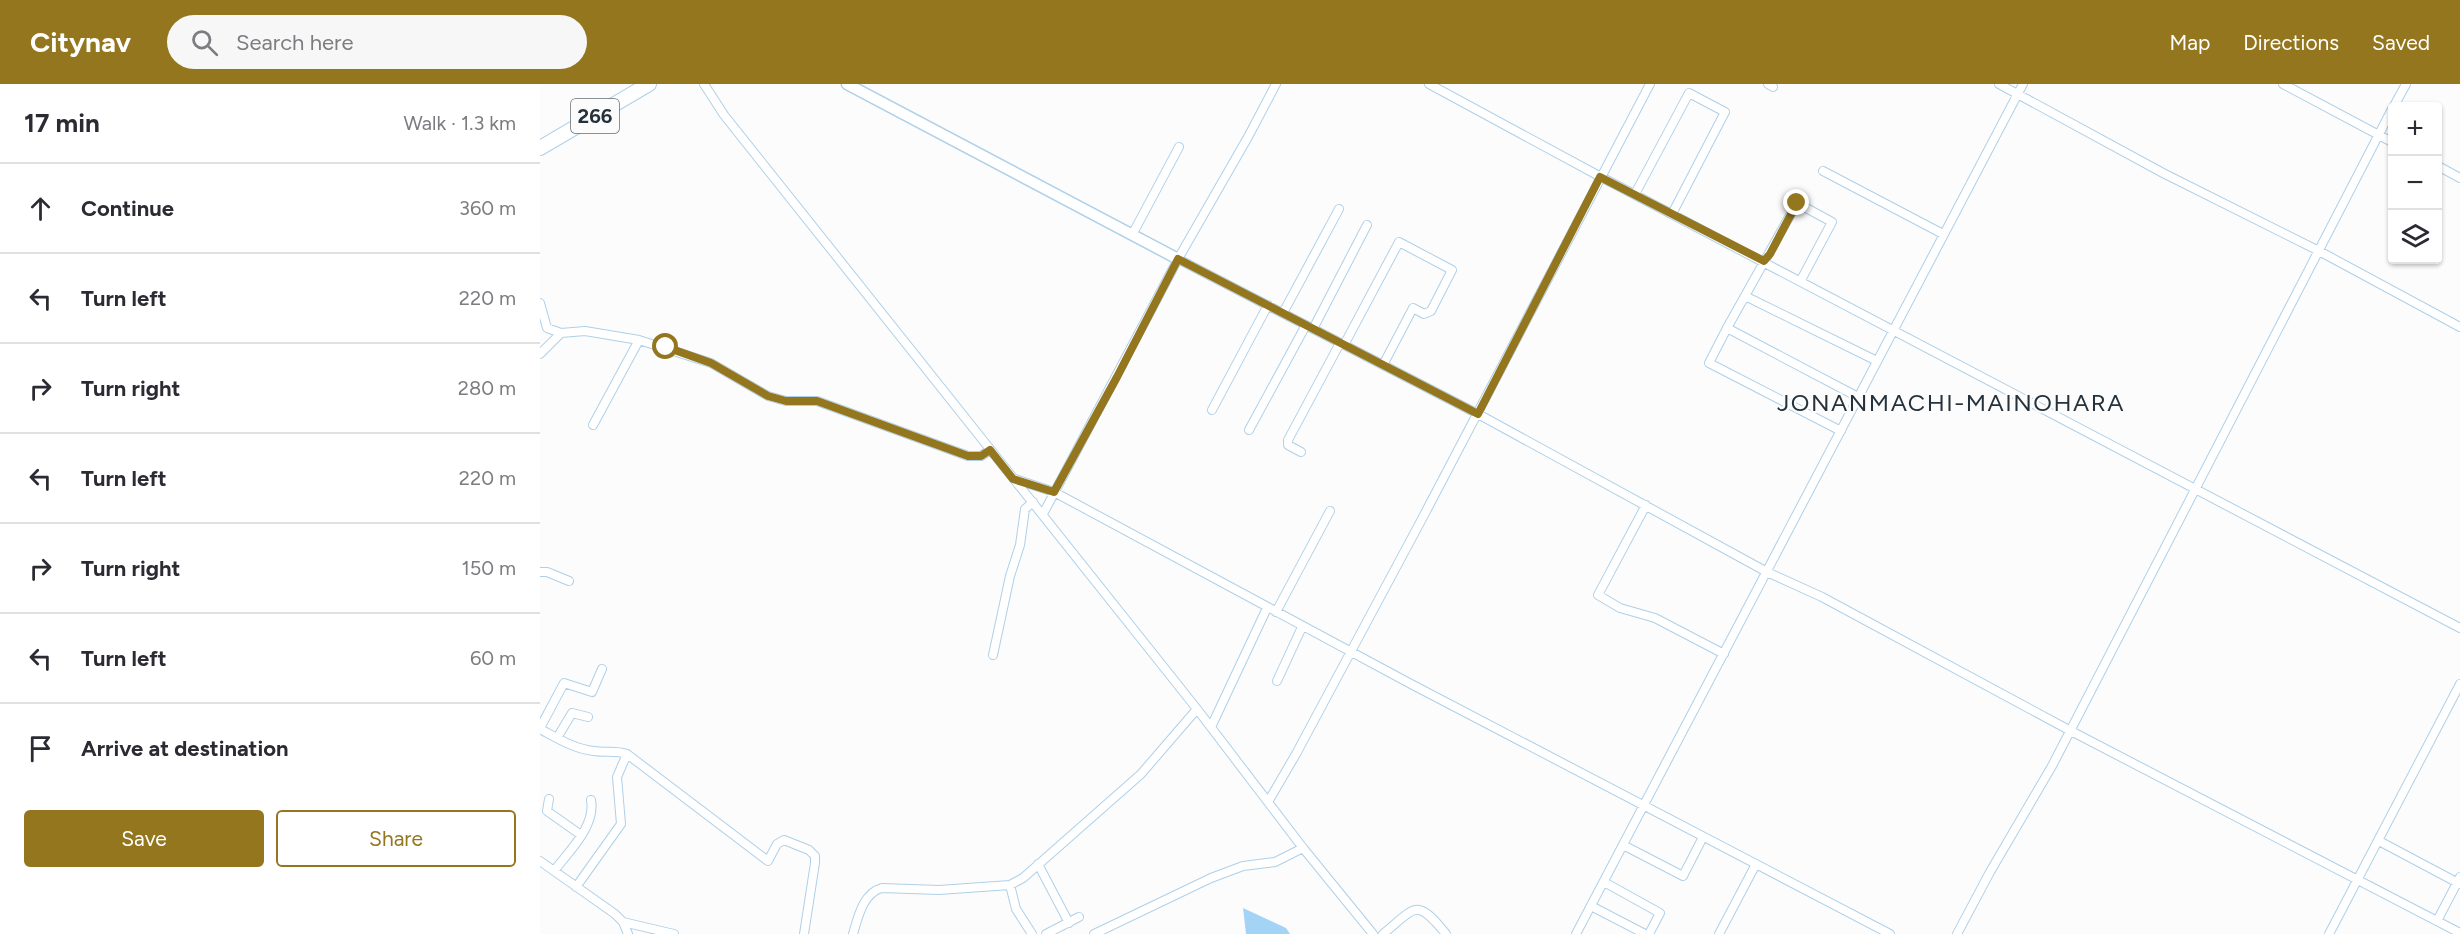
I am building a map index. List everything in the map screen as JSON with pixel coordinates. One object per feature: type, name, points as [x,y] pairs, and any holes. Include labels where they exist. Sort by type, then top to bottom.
[{"type":"highway","name":"266","points":[[540,148],[649,84]]},
{"type":"street","points":[[704,84],[723,115],[1013,479],[1033,501],[1303,848],[1373,934]]},
{"type":"street","points":[[847,84],[1478,414],[1767,572],[1822,597],[2069,730],[2460,933]]},
{"type":"street","points":[[1043,514],[1178,259],[1276,84]]},
{"type":"street","points":[[1429,84],[1600,177],[1894,328],[2460,627]]},
{"type":"street","points":[[1268,802],[1478,414],[1650,84]]},
{"type":"street","points":[[1999,84],[2460,327]]},
{"type":"street","points":[[1576,934],[2023,84]]},
{"type":"street","points":[[2283,84],[2388,140]]},
{"type":"street","points":[[2396,102],[2406,84]]},
{"type":"street","points":[[1635,194],[1689,93],[1716,107],[1725,112],[1672,214]]},
{"type":"street","points":[[1958,934],[1990,872],[2052,766],[2388,118]]},
{"type":"street","points":[[1132,235],[1179,147]]},
{"type":"street","points":[[2442,168],[2460,178]]},
{"type":"street","points":[[1823,171],[1943,234]]},
{"type":"street","points":[[1801,280],[1832,222],[1797,203],[1709,363],[1841,431]]},
{"type":"street","points":[[1283,313],[1339,209]]},
{"type":"street","points":[[1249,430],[1367,225]]},
{"type":"street","points":[[1302,452],[1288,445],[1288,440],[1399,242],[1452,270],[1431,311],[1424,314],[1413,308],[1383,365]]},
{"type":"street","points":[[1745,296],[1877,361]]},
{"type":"street","points":[[540,303],[544,329],[561,333],[585,331],[639,340],[696,356],[768,396],[786,401],[817,401],[968,456],[981,456],[990,450]]},
{"type":"street","points":[[1212,410],[1268,306]]},
{"type":"street","points":[[1727,328],[1858,397]]},
{"type":"street","points":[[540,354],[561,333]]},
{"type":"street","points":[[593,425],[639,340]]},
{"type":"street","points":[[1013,479],[1054,492],[1302,627],[1890,934]]},
{"type":"street","points":[[993,655],[1010,576],[1020,545],[1025,509],[1033,501]]},
{"type":"street","points":[[1646,505],[1598,596],[1620,608],[1655,618],[1724,654]]},
{"type":"street","points":[[1276,612],[1330,511]]},
{"type":"street","points":[[540,572],[547,572],[569,580]]},
{"type":"street","points":[[1211,727],[1267,608]]},
{"type":"street","points":[[1277,681],[1302,627]]},
{"type":"street","points":[[602,669],[592,692],[564,683],[540,728],[576,748],[594,752],[627,754],[768,861],[777,844],[784,840],[809,850],[815,856],[815,863],[804,934]]},
{"type":"street","points":[[2329,934],[2460,684]]},
{"type":"street","points":[[853,934],[866,900],[874,890],[882,888],[939,890],[1010,885],[1023,878],[1141,774],[1197,709]]},
{"type":"street","points":[[557,738],[572,713],[588,717]]},
{"type":"street","points":[[576,887],[621,824],[617,777],[627,754]]},
{"type":"street","points":[[549,799],[547,811],[581,835]]},
{"type":"street","points":[[554,871],[581,835],[593,811],[591,800]]},
{"type":"street","points":[[1623,845],[1683,876],[1703,837]]},
{"type":"street","points":[[2379,842],[2459,881],[2437,921]]},
{"type":"street","points":[[1094,934],[1211,878],[1243,866],[1275,862],[1303,848]]},
{"type":"street","points":[[540,861],[615,914],[623,922],[628,934]]},
{"type":"street","points":[[1038,864],[1069,923]]},
{"type":"street","points":[[1719,934],[1756,864]]},
{"type":"street","points":[[1591,906],[1647,934],[1660,913],[1604,882]]},
{"type":"street","points":[[1010,885],[1016,909],[1032,934]]},
{"type":"street","points":[[1383,934],[1413,910],[1429,913],[1446,934]]},
{"type":"street","points":[[1046,934],[1079,918]]},
{"type":"street","points":[[623,922],[674,934]]},
{"type":"shaded area","points":[[1243,908],[1286,928],[1290,934],[1246,934]]},
{"type":"district","name":"JONANMACHI-MAINOHARA","points":[[1951,402]]},
{"type":"route","points":[[666,347],[711,363],[768,396],[786,401],[807,399],[817,401],[968,456],[981,456],[990,450],[1013,479],[1054,492],[1178,259],[1478,414],[1600,177],[1764,261],[1797,203]]}]
